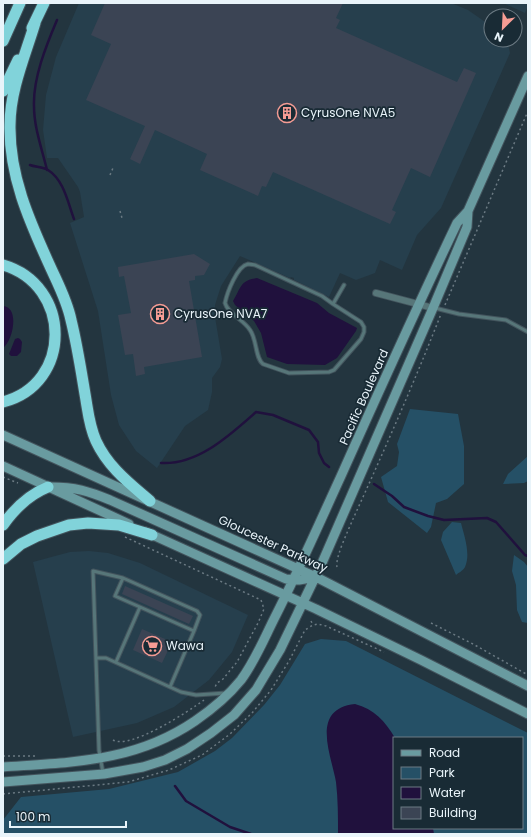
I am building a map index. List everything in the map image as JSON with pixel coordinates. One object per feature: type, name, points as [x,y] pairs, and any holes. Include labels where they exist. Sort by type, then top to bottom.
[{"type":"highway","points":[[3,41],[20,3]]},
{"type":"highway","points":[[3,91],[44,3]]},
{"type":"highway","points":[[35,23],[11,106],[10,126],[15,174],[29,219],[68,308],[73,327],[90,426],[97,443],[121,477],[150,501]]},
{"type":"highway","points":[[3,265],[11,267],[25,275],[37,285],[46,298],[53,313],[55,326],[53,352],[48,366],[41,377],[20,395],[3,402]]},
{"type":"highway","points":[[3,525],[22,502],[37,491],[48,487]]},
{"type":"highway","points":[[3,560],[37,536],[69,526],[88,523],[119,525],[152,535]]},
{"type":"main road","name":"Pacific Boulevard","points":[[3,767],[81,762],[137,750],[170,736],[195,721],[220,702],[240,680],[254,659],[286,596],[419,304],[457,223],[468,211],[528,76]]},
{"type":"main road","name":"Pacific Boulevard","points":[[3,782],[104,774],[143,767],[165,760],[199,741],[234,715],[260,683],[280,650],[316,577],[467,227],[468,211]]},
{"type":"main road","name":"Gloucester Parkway","points":[[3,435],[316,577],[528,686]]},
{"type":"main road","points":[[3,466],[303,604],[421,660],[528,714]]},
{"type":"main road","points":[[48,487],[68,487],[86,490],[272,573],[293,580],[316,577]]},
{"type":"street","points":[[376,293],[433,308]]},
{"type":"lane","points":[[248,264],[255,265],[322,296],[333,304],[361,322],[364,327],[364,332],[361,339],[334,370],[329,372],[289,373],[260,362],[254,337],[250,330],[244,322],[228,310],[225,303],[231,285],[240,270],[248,264]]},
{"type":"lane","points":[[333,304],[344,285]]},
{"type":"lane","points":[[433,308],[459,314],[506,320],[528,332]]},
{"type":"lane","points":[[104,774],[100,759],[93,571],[123,578],[197,611],[200,615],[200,619],[170,687]]},
{"type":"lane","points":[[123,578],[115,596],[194,631]]},
{"type":"lane","points":[[116,662],[140,607]]},
{"type":"lane","points":[[96,658],[106,658],[181,692],[196,695],[228,693]]},
{"type":"path","points":[[337,567],[337,557],[395,425],[528,111]]},
{"type":"path","points":[[110,175],[114,168]]},
{"type":"path","points":[[120,210],[122,218]]},
{"type":"path","points":[[124,537],[257,597],[263,604],[263,613],[244,650],[227,674],[217,683],[215,687]]},
{"type":"path","points":[[311,621],[312,625],[318,624],[326,626],[390,655]]},
{"type":"path","points":[[431,623],[474,644],[528,675]]},
{"type":"path","points":[[114,742],[127,741],[151,732],[180,717],[207,697]]},
{"type":"shaded area","points":[[79,3],[451,3],[468,10],[483,20],[483,48],[509,48],[510,53],[441,208],[417,235],[402,270],[380,260],[375,273],[356,280],[340,273],[329,297],[294,280],[294,278],[290,278],[240,256],[221,286],[215,305],[215,317],[222,359],[220,367],[212,378],[212,392],[208,410],[185,426],[157,468],[136,451],[119,425],[111,395],[98,311],[70,223],[84,217],[80,192],[58,158],[47,158],[43,130],[46,95],[56,57]]},
{"type":"shaded area","points":[[503,3],[528,3],[525,13],[523,12],[523,8],[514,8]]},
{"type":"shaded area","points":[[89,551],[108,553],[140,563],[248,615],[232,652],[209,680],[174,707],[137,723],[73,737],[33,562],[70,552]]},
{"type":"green space","points":[[410,409],[458,414],[464,446],[464,484],[447,499],[436,503],[431,527],[427,533],[388,502],[381,477],[397,466],[399,452],[397,444]]},
{"type":"green space","points":[[528,456],[528,481],[524,483],[503,484],[508,474]]},
{"type":"green space","points":[[452,522],[461,523],[467,551],[467,562],[465,567],[456,575],[441,540],[443,532]]},
{"type":"green space","points":[[514,555],[528,567],[528,623],[522,622],[517,610],[516,585],[512,571]]},
{"type":"green space","points":[[321,639],[346,641],[528,733],[528,834],[3,834],[3,820],[21,797],[109,789],[178,772],[215,751],[232,738],[264,705],[280,685],[305,644]]},
{"type":"water","points":[[257,278],[317,303],[329,313],[357,328],[337,358],[325,365],[287,364],[267,357],[261,333],[254,321],[235,305],[233,301],[244,283],[251,279]]},
{"type":"water","points":[[3,306],[12,312],[13,325],[10,339],[3,348]]},
{"type":"water","points":[[18,338],[22,342],[21,352],[17,356],[11,356],[9,354],[15,339]]},
{"type":"water","points":[[355,704],[368,709],[383,721],[394,737],[393,737],[393,829],[433,829],[434,834],[338,834],[337,788],[328,746],[327,734],[328,723],[332,714],[341,708]]},
{"type":"building","name":"CyrusOne NVA5","points":[[105,3],[343,3],[336,18],[340,20],[336,28],[457,82],[464,68],[476,73],[430,177],[411,168],[392,210],[396,212],[390,224],[273,172],[266,187],[262,186],[258,196],[200,170],[207,154],[155,130],[140,164],[130,159],[145,126],[86,100],[111,44],[91,35]]},
{"type":"building","name":"CyrusOne NVA7","points":[[194,254],[210,264],[204,275],[195,276],[195,280],[189,281],[202,357],[144,367],[145,374],[136,376],[133,354],[125,355],[118,315],[131,313],[124,276],[119,277],[118,267]]},
{"type":"building","points":[[125,586],[193,616],[189,624],[122,594]]},
{"type":"building","name":"Wawa","points":[[142,629],[172,642],[162,663],[133,650]]},
{"type":"waterway","points":[[47,170],[35,122],[34,95],[41,62],[57,20]]},
{"type":"waterway","points":[[30,165],[48,170],[58,180],[65,192],[74,219]]},
{"type":"waterway","points":[[161,463],[175,462],[200,454],[224,439],[256,412],[273,415],[309,430],[318,442],[319,453],[324,463],[329,467]]},
{"type":"waterway","points":[[374,484],[392,496],[404,507],[428,516],[444,520],[487,518],[496,522],[525,555],[528,556]]},
{"type":"waterway","points":[[175,786],[186,801],[230,827],[251,834]]},
{"type":"place","name":"CyrusOne NVA5","points":[[287,113]]},
{"type":"place","name":"CyrusOne NVA7","points":[[160,314]]},
{"type":"place","name":"Wawa","points":[[152,646]]}]
